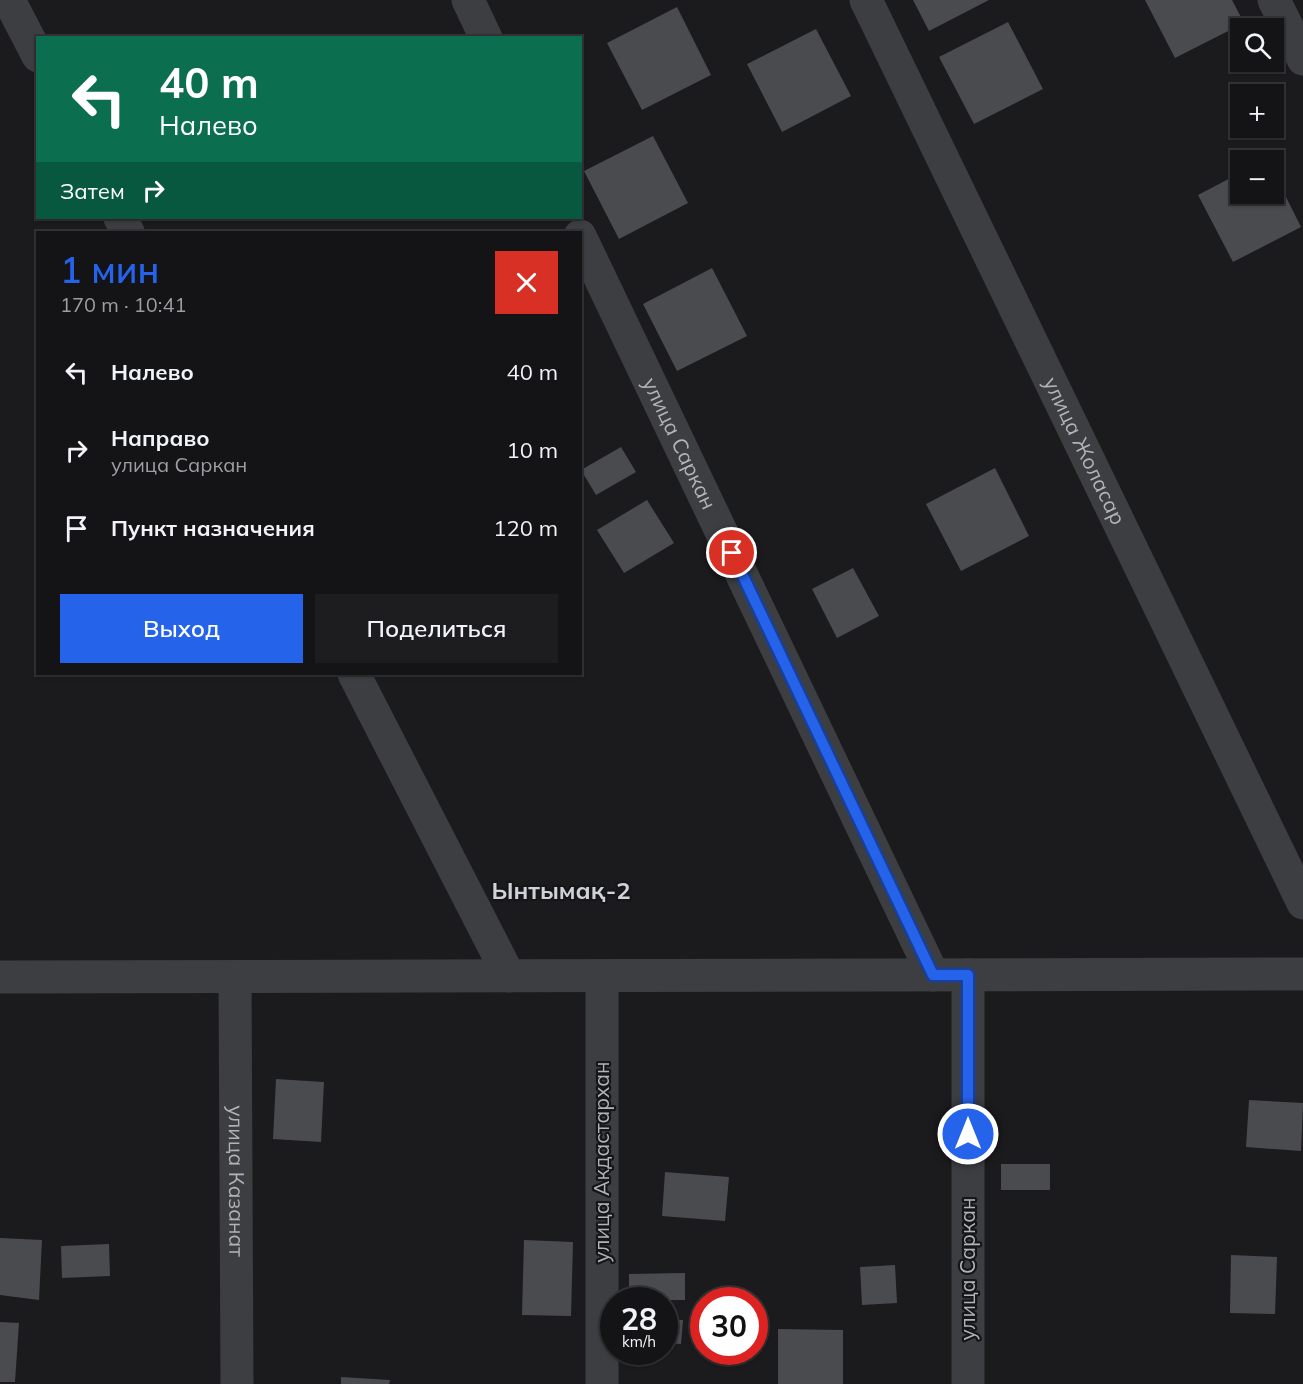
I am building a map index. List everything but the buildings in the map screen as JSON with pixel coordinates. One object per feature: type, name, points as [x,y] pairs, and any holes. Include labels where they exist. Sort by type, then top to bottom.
[{"type":"street","points":[[9,0],[36,52]]},
{"type":"street","points":[[468,0],[485,36]]},
{"type":"street","name":"улица Жоласар","points":[[866,0],[1303,903]]},
{"type":"street","points":[[1274,0],[1303,59]]},
{"type":"street","name":"улица Саркан","points":[[582,238],[933,975]]},
{"type":"street","points":[[355,675],[509,976]]},
{"type":"street","points":[[0,977],[1303,974]]},
{"type":"street","name":"улица Саркан","points":[[968,975],[968,1384]]},
{"type":"street","name":"улица Акдастархан","points":[[602,976],[602,1384]]},
{"type":"street","name":"улица Казанат","points":[[235,977],[237,1384]]},
{"type":"district","name":"Ынтымақ-2","points":[[561,891]]},
{"type":"route","points":[[732,553],[933,975],[968,975],[968,1134]]}]
